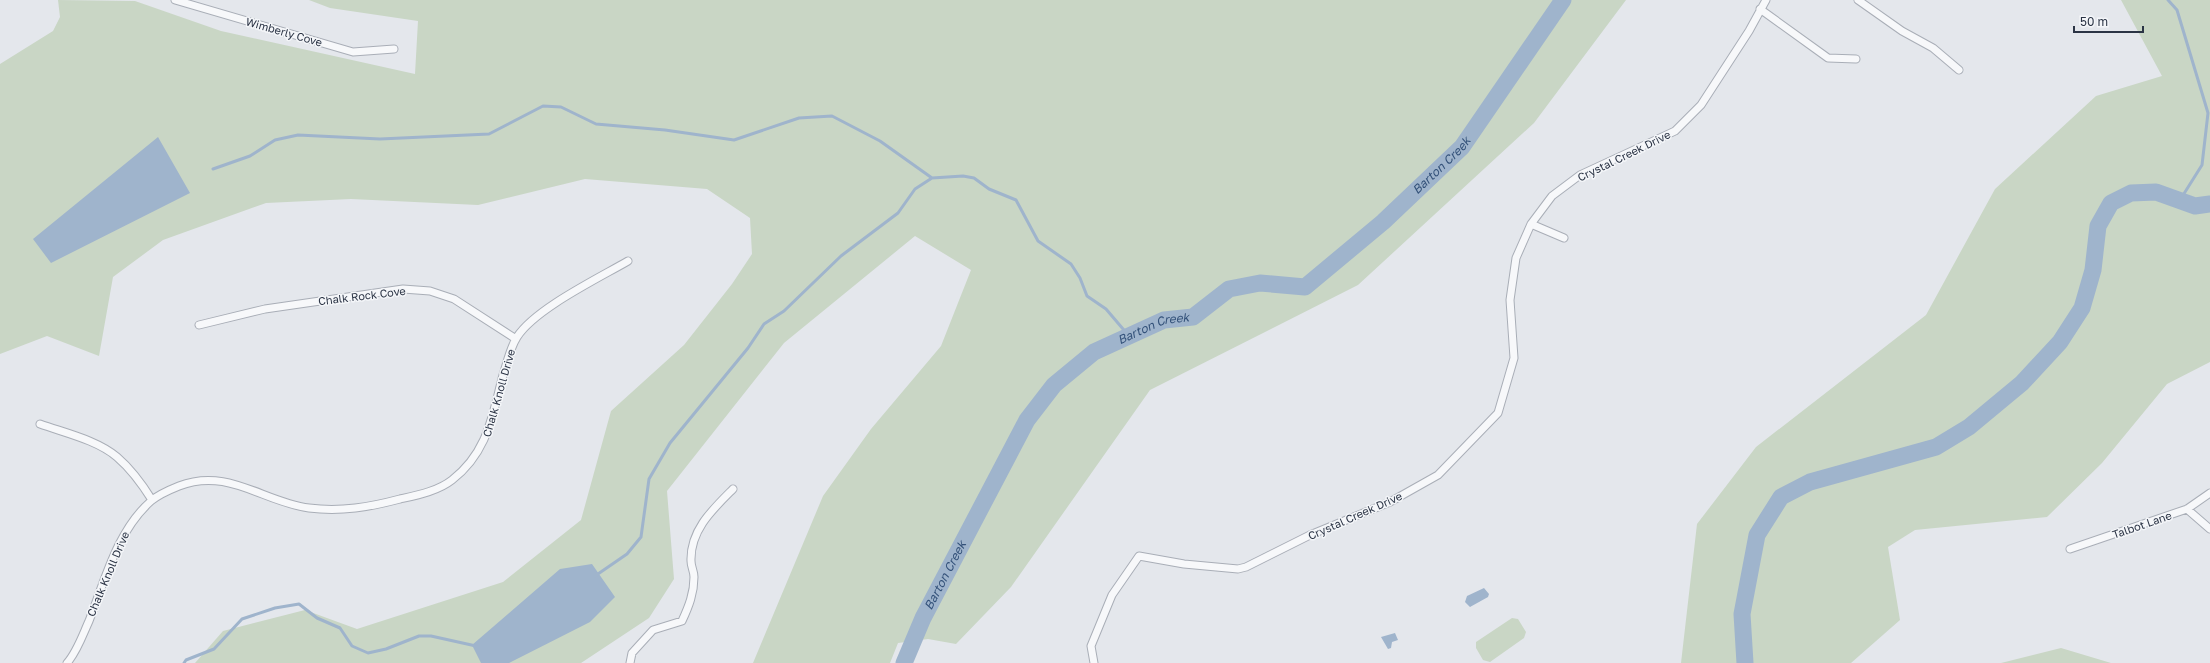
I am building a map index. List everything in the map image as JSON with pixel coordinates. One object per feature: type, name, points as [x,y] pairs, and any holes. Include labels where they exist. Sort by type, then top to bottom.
[{"type":"street","name":"Wimberly Cove","points":[[176,0],[353,52],[394,49]]},
{"type":"street","name":"Crystal Creek Drive","points":[[1094,663],[1091,646],[1112,595],[1138,556],[1184,564],[1238,569],[1246,567],[1310,535],[1390,502],[1438,475],[1498,413],[1514,358],[1510,300],[1516,258],[1531,224],[1552,196],[1580,175],[1675,132],[1701,105],[1749,31],[1766,0]]},
{"type":"street","points":[[1858,0],[1902,31],[1934,48],[1959,70]]},
{"type":"street","points":[[1760,9],[1828,58],[1856,59]]},
{"type":"street","points":[[1531,224],[1564,238]]},
{"type":"street","name":"Chalk Knoll Drive","points":[[67,663],[83,635],[122,539],[133,520],[152,500],[168,490],[191,481],[207,480],[233,482],[294,505],[335,510],[362,508],[428,492],[456,477],[471,463],[485,441],[508,357],[516,338],[527,324],[542,312],[628,260]]},
{"type":"street","name":"Chalk Rock Cove","points":[[198,325],[265,309],[403,289],[430,291],[454,299],[516,338]]},
{"type":"street","points":[[40,424],[92,443],[116,456],[134,474],[152,500]]},
{"type":"street","points":[[630,663],[632,653],[653,630],[682,621],[692,601],[694,576],[691,562],[693,544],[704,518],[733,489]]},
{"type":"street","name":"Talbot Lane","points":[[2070,549],[2187,509],[2210,492]]},
{"type":"street","points":[[2187,509],[2210,529]]},
{"type":"green space","points":[[58,0],[135,1],[221,31],[415,74],[418,21],[330,8],[309,0],[1626,0],[1534,123],[1358,285],[1150,390],[1011,587],[956,644],[928,639],[898,643],[890,663],[753,663],[823,496],[871,429],[941,346],[971,270],[915,236],[784,343],[667,491],[674,579],[649,618],[581,663],[195,663],[223,631],[305,610],[357,629],[503,582],[581,520],[611,411],[684,345],[732,284],[752,254],[750,218],[707,189],[585,179],[478,205],[351,199],[266,203],[163,240],[113,277],[99,356],[47,336],[0,354],[0,64],[53,31],[60,17]]},
{"type":"green space","points":[[2121,0],[2210,0],[2210,362],[2167,384],[2102,463],[2047,517],[1915,530],[1888,547],[1900,620],[1851,663],[1681,663],[1697,524],[1756,447],[1926,315],[1995,189],[2096,96],[2162,76]]},
{"type":"green space","points":[[1512,618],[1518,619],[1526,632],[1524,638],[1490,662],[1483,660],[1476,648],[1476,642]]},
{"type":"green space","points":[[2061,648],[2111,663],[2001,663]]},
{"type":"water","points":[[158,137],[190,193],[51,263],[33,239]]},
{"type":"water","points":[[592,564],[615,597],[590,622],[509,663],[481,663],[472,645],[560,569]]},
{"type":"water","points":[[1484,588],[1489,594],[1488,597],[1470,607],[1465,602],[1467,596]]},
{"type":"water","points":[[1395,633],[1398,640],[1392,642],[1391,648],[1388,649],[1381,637]]},
{"type":"waterway","name":"Barton Creek","points":[[904,663],[923,618],[1027,420],[1054,385],[1094,352],[1164,320],[1193,317],[1229,289],[1260,283],[1305,287],[1383,222],[1462,147],[1563,0]]},
{"type":"waterway","points":[[2168,0],[2177,10],[2208,113],[2202,165],[2180,200]]},
{"type":"waterway","points":[[213,169],[250,156],[275,140],[298,135],[380,139],[489,134],[543,106],[561,107],[596,124],[665,130],[734,140],[799,118],[832,116],[880,141],[932,178],[963,176],[974,178],[989,189],[1016,200],[1038,241],[1071,264],[1080,278],[1087,296],[1106,309],[1129,336]]},
{"type":"waterway","points":[[595,576],[627,554],[641,537],[649,479],[670,443],[748,348],[764,324],[784,311],[841,256],[898,213],[915,189],[932,178]]},
{"type":"waterway","points":[[1745,663],[1742,614],[1757,535],[1781,497],[1810,482],[1936,447],[1969,427],[2022,383],[2060,342],[2082,308],[2093,270],[2098,226],[2111,203],[2131,193],[2156,192],[2195,206],[2210,204]]},
{"type":"waterway","points":[[184,663],[186,660],[214,649],[242,619],[275,608],[299,604],[317,618],[340,628],[352,646],[368,653],[386,649],[419,636],[431,636],[476,646]]}]
